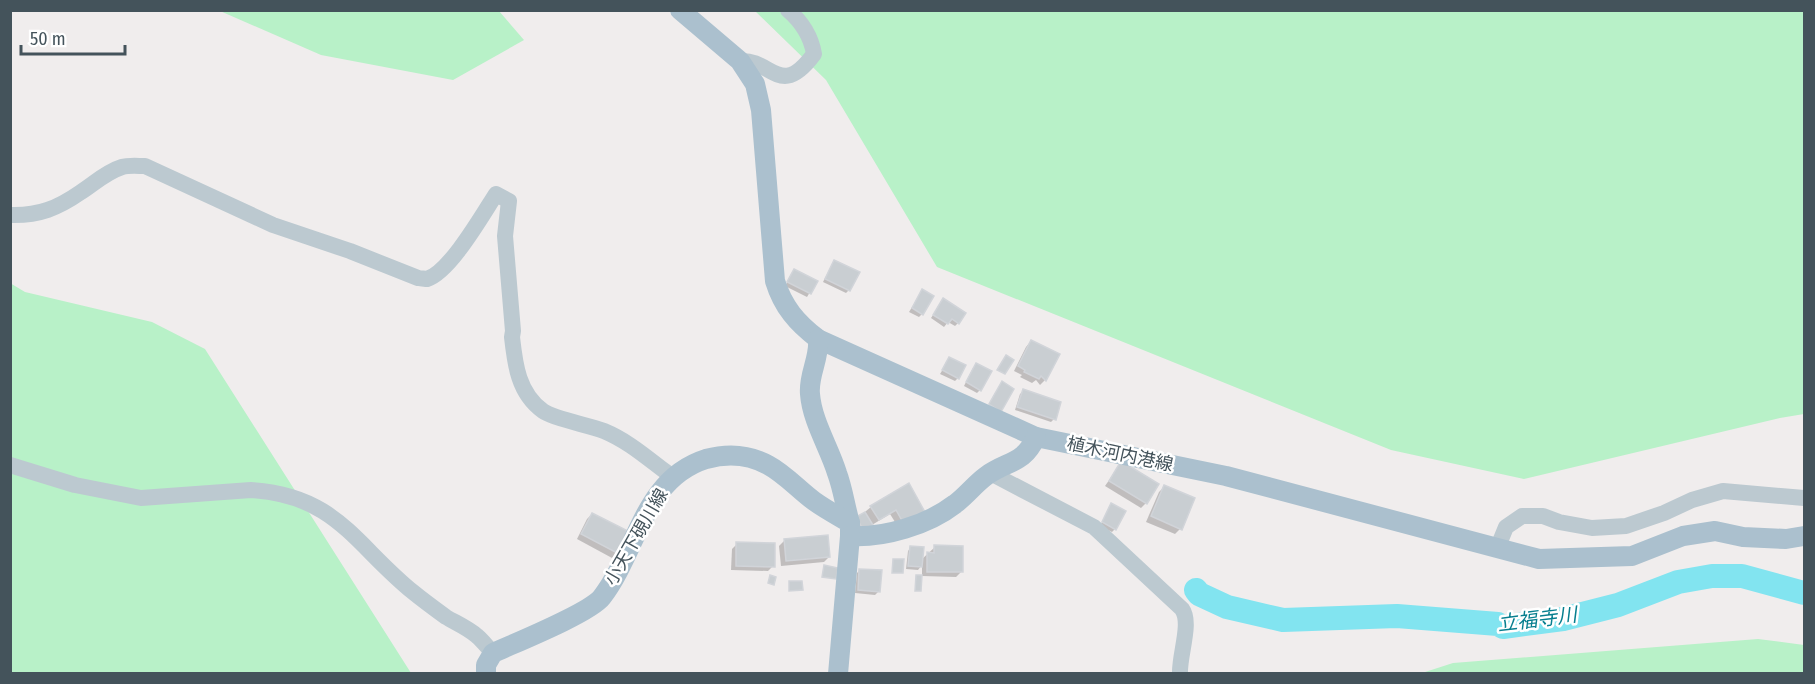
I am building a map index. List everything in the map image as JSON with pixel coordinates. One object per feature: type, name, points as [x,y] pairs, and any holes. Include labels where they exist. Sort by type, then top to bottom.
[{"type":"main road","name":"植木河内港線","points":[[680,10],[740,61],[755,84],[761,110],[775,281],[780,297],[794,319],[818,339],[1036,437],[1226,476],[1539,559],[1632,556],[1683,536],[1715,531],[1754,538],[1786,539],[1804,536]]},
{"type":"main road","points":[[818,339],[819,351],[809,382],[810,396],[837,473],[850,530],[838,674]]},
{"type":"main road","points":[[850,530],[862,537],[897,531],[931,520],[956,504],[986,476],[1020,459],[1031,448],[1036,437]]},
{"type":"main road","name":"小天下硯川線","points":[[493,653],[585,610],[601,598],[656,496],[671,478],[693,464],[717,456],[742,454],[769,465],[850,530]]},
{"type":"main road","points":[[486,674],[486,665],[493,653]]},
{"type":"street","points":[[740,61],[747,61],[778,76],[788,76],[805,66],[814,54],[812,39],[797,18],[788,10]]},
{"type":"street","points":[[10,215],[32,216],[48,211],[81,193],[101,177],[123,166],[145,166],[273,225],[350,251],[418,278],[427,279],[443,268],[459,250],[496,194],[509,201],[505,236],[512,337],[516,371],[525,392],[543,412],[604,431],[628,443],[671,478]]},
{"type":"street","points":[[10,465],[75,485],[141,498],[251,490],[268,491],[298,498],[320,508],[357,537],[411,591],[478,636],[493,653]]},
{"type":"street","points":[[993,472],[998,477],[1094,527],[1182,609],[1187,622],[1181,653],[1180,674]]},
{"type":"street","points":[[1497,549],[1506,527],[1522,516],[1543,516],[1559,522],[1592,528],[1626,526],[1664,513],[1692,500],[1723,491],[1804,498]]},
{"type":"green space","points":[[220,11],[499,11],[524,40],[453,80],[321,55]]},
{"type":"green space","points":[[755,11],[1804,11],[1804,414],[1524,479],[1391,450],[937,267],[826,80]]},
{"type":"green space","points":[[10,283],[25,292],[152,322],[205,349],[411,673],[11,673]]},
{"type":"green space","points":[[1758,639],[1804,645],[1804,673],[1422,673],[1453,663]]},
{"type":"building","points":[[834,260],[860,272],[850,291],[825,279]]},
{"type":"building","points":[[794,269],[818,281],[811,294],[787,282]]},
{"type":"building","points":[[922,289],[934,296],[923,315],[912,308]]},
{"type":"building","points":[[943,298],[966,313],[959,324],[952,319],[948,324],[933,315]]},
{"type":"building","points":[[1031,340],[1060,354],[1046,381],[1041,376],[1039,379],[1024,372],[1025,370],[1018,366]]},
{"type":"building","points":[[1006,355],[1014,360],[1005,374],[997,370]]},
{"type":"building","points":[[949,357],[966,365],[959,379],[942,370]]},
{"type":"building","points":[[976,363],[992,371],[981,391],[966,382]]},
{"type":"building","points":[[1002,381],[1014,389],[1001,412],[989,404]]},
{"type":"building","points":[[1023,389],[1061,402],[1056,420],[1017,407]]},
{"type":"building","points":[[1121,461],[1159,484],[1147,504],[1109,481]]},
{"type":"building","points":[[909,483],[926,514],[905,526],[896,510],[879,520],[870,506]]},
{"type":"building","points":[[1164,485],[1195,498],[1182,530],[1151,516]]},
{"type":"building","points":[[1111,503],[1126,511],[1116,530],[1102,522]]},
{"type":"building","points":[[865,512],[873,525],[864,531],[856,517]]},
{"type":"building","points":[[592,513],[630,532],[619,554],[581,534]]},
{"type":"building","points":[[828,535],[830,557],[786,561],[784,539]]},
{"type":"building","points":[[736,542],[775,543],[775,567],[736,566]]},
{"type":"building","points":[[934,545],[963,546],[963,572],[927,572],[927,552],[934,553]]},
{"type":"building","points":[[910,546],[924,547],[922,567],[908,566]]},
{"type":"building","points":[[893,559],[904,559],[903,573],[892,573]]},
{"type":"building","points":[[824,565],[838,568],[836,579],[822,577]]},
{"type":"building","points":[[859,569],[882,570],[880,592],[858,590]]},
{"type":"building","points":[[770,575],[776,577],[774,585],[768,583]]},
{"type":"building","points":[[916,575],[922,575],[921,591],[915,591]]},
{"type":"building","points":[[789,581],[802,581],[803,590],[789,591]]},
{"type":"waterway","name":"立福寺川","points":[[1196,590],[1199,594],[1227,607],[1283,620],[1397,616],[1498,624],[1503,627],[1563,619],[1618,605],[1678,582],[1712,576],[1742,576],[1804,593]]}]
